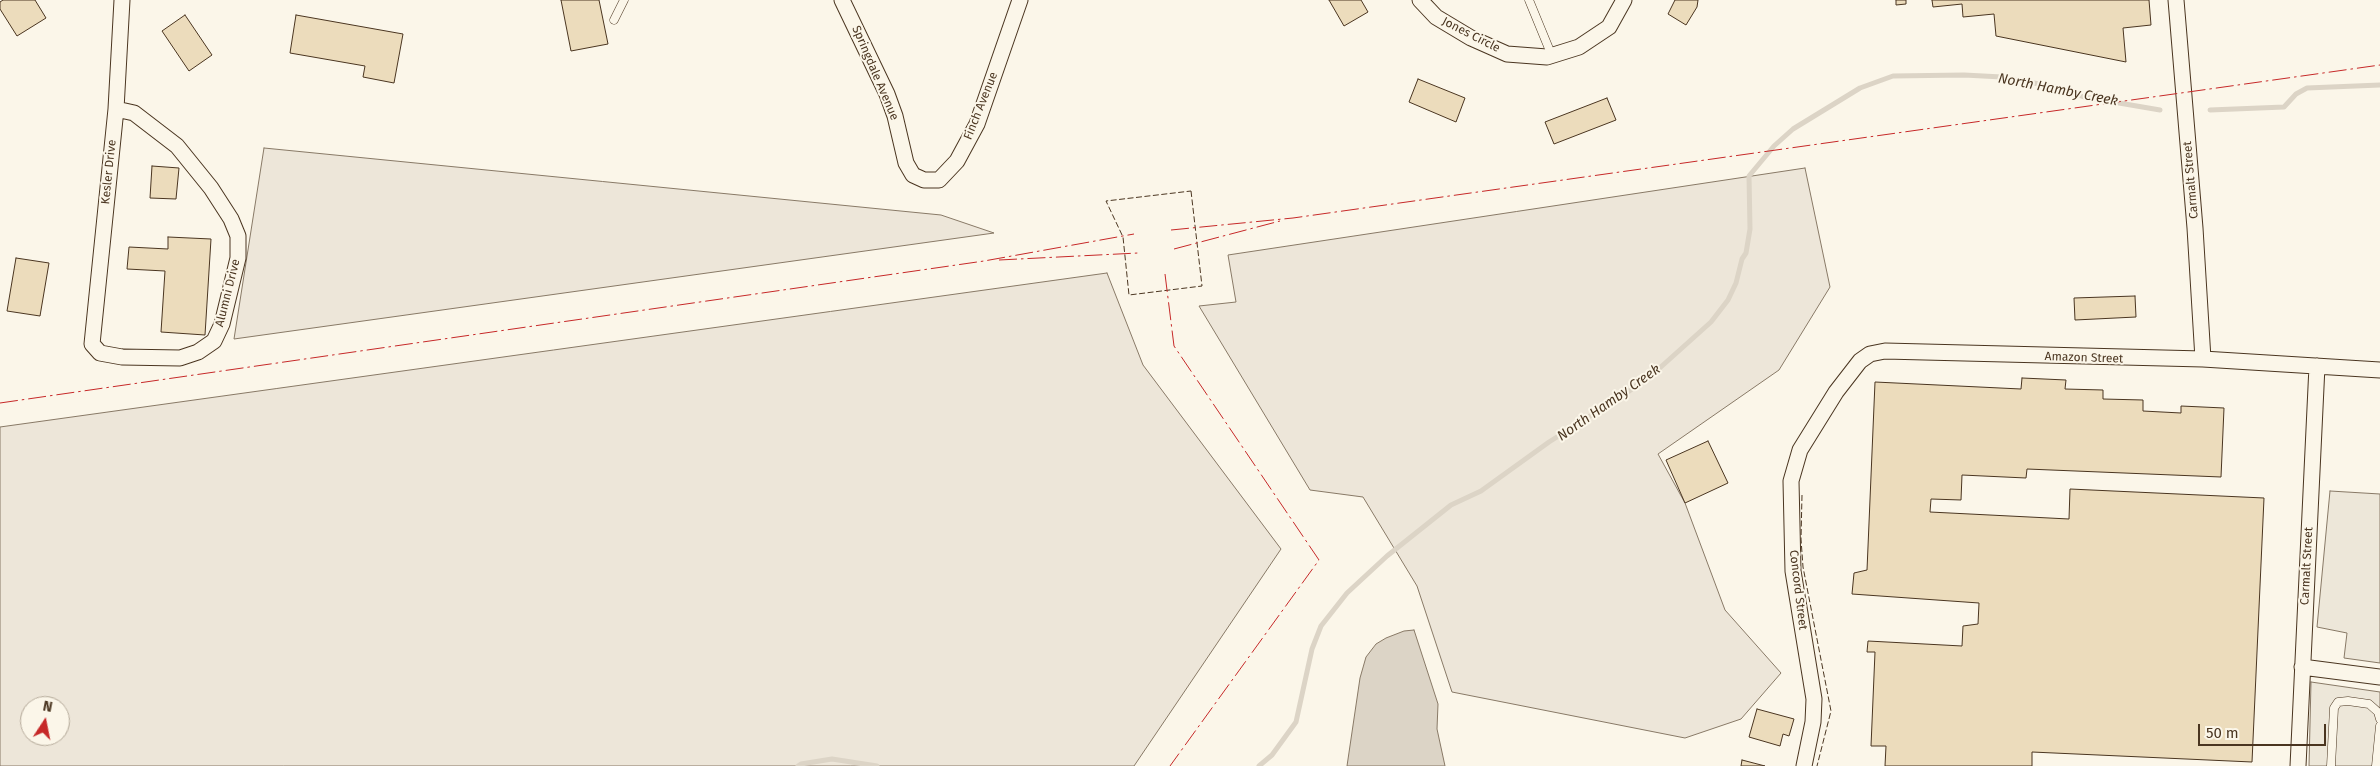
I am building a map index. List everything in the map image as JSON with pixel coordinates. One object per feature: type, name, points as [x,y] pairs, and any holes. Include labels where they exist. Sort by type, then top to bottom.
[{"type":"street","name":"Kesler Drive","points":[[92,344],[116,109],[122,0]]},
{"type":"street","name":"Springdale Avenue","points":[[842,0],[895,116],[906,163],[913,175]]},
{"type":"street","name":"Finch Avenue","points":[[913,175],[924,180],[939,180],[957,161],[977,124],[1020,0]]},
{"type":"street","name":"Jones Circle","points":[[1420,0],[1436,17],[1471,38],[1508,54],[1547,57],[1579,47],[1609,28],[1624,0]]},
{"type":"street","name":"Carmalt Street","points":[[2176,0],[2195,228],[2203,360]]},
{"type":"street","name":"Alumni Drive","points":[[92,344],[100,353],[122,356],[180,358],[198,352],[214,341],[222,324],[238,258],[238,236],[231,219],[211,188],[177,146],[134,113],[116,109]]},
{"type":"street","name":"Amazon Street","points":[[1819,418],[1860,361],[1870,354],[1884,351],[2203,360],[2380,370]]},
{"type":"street","name":"Carmalt Street","points":[[2298,766],[2317,366]]},
{"type":"street","name":"Concord Street","points":[[1804,766],[1813,722],[1814,698],[1793,572],[1791,480],[1800,450],[1819,418]]},
{"type":"street","points":[[2302,667],[2380,678]]},
{"type":"lane","points":[[614,20],[624,0]]},
{"type":"lane","points":[[1529,0],[1552,56]]},
{"type":"lane","points":[[2331,766],[2334,708],[2338,702],[2348,701],[2369,704],[2378,712],[2380,719]]},
{"type":"lane","points":[[2376,766],[2380,726]]},
{"type":"shaded area","points":[[264,148],[941,215],[994,233],[234,339]]},
{"type":"shaded area","points":[[1805,168],[1830,287],[1779,370],[1658,454],[1685,503],[1725,610],[1781,673],[1741,719],[1685,738],[1452,692],[1417,586],[1363,497],[1310,490],[1199,306],[1236,302],[1228,255]]},
{"type":"shaded area","points":[[1107,273],[1143,365],[1281,549],[1134,766],[0,766],[0,427]]},
{"type":"shaded area","points":[[2330,491],[2380,494],[2380,663],[2344,658],[2347,633],[2317,627]]},
{"type":"shaded area","points":[[1414,630],[1438,704],[1437,729],[1445,766],[1347,766],[1360,678],[1366,657],[1376,644],[1386,638],[1404,631]]},
{"type":"shaded area","points":[[2311,682],[2380,692],[2380,766],[2309,766]]},
{"type":"building","points":[[3,0],[35,0],[46,18],[17,36],[0,9],[0,2]]},
{"type":"building","points":[[561,0],[599,0],[608,44],[571,51]]},
{"type":"building","points":[[1329,0],[1361,0],[1368,12],[1344,26]]},
{"type":"building","points":[[1675,0],[1698,0],[1697,7],[1686,25],[1668,14]]},
{"type":"building","points":[[1896,0],[1906,0],[1906,4],[1896,5]]},
{"type":"building","points":[[1932,0],[2149,0],[2151,25],[2123,28],[2126,62],[1996,36],[1994,14],[1963,17],[1962,4],[1933,7]]},
{"type":"building","points":[[185,15],[212,55],[189,71],[162,31]]},
{"type":"building","points":[[296,15],[403,34],[394,83],[363,77],[365,66],[290,53]]},
{"type":"building","points":[[1418,79],[1465,98],[1456,122],[1409,102]]},
{"type":"building","points":[[1607,98],[1616,120],[1554,144],[1545,122]]},
{"type":"building","points":[[152,166],[179,168],[176,199],[150,198]]},
{"type":"building","points":[[168,237],[211,239],[205,335],[161,332],[165,271],[127,269],[129,247],[168,249]]},
{"type":"building","points":[[16,258],[49,263],[40,316],[7,311]]},
{"type":"building","points":[[2135,296],[2136,317],[2075,320],[2074,298]]},
{"type":"building","points":[[2022,378],[2066,380],[2065,389],[2103,390],[2103,399],[2143,400],[2143,411],[2181,413],[2181,406],[2224,408],[2221,477],[2027,469],[2026,478],[1962,475],[1961,500],[1931,499],[1930,512],[2069,519],[2070,489],[2264,498],[2252,762],[2032,752],[2032,766],[1885,766],[1886,746],[1871,746],[1875,652],[1867,652],[1868,641],[1962,646],[1963,626],[1978,624],[1979,603],[1852,594],[1854,573],[1867,570],[1875,382],[2021,389]]},
{"type":"building","points":[[1708,441],[1728,483],[1685,503],[1666,460]]},
{"type":"building","points":[[1757,709],[1794,719],[1789,736],[1783,734],[1780,746],[1749,737]]},
{"type":"building","points":[[1742,760],[1765,766],[1741,766]]},
{"type":"waterway","name":"North Hamby Creek","points":[[1259,766],[1272,755],[1296,722],[1312,649],[1321,626],[1347,593],[1387,556],[1451,505],[1481,491],[1549,442],[1625,394],[1653,374],[1711,322],[1728,300],[1736,283],[1742,259],[1746,253],[1750,229],[1749,176],[1774,146],[1793,129],[1860,88],[1893,76],[1964,75],[2002,77],[2055,87],[2084,97],[2160,110]]},
{"type":"waterway","name":"North Hamby Creek","points":[[2210,110],[2284,107],[2296,94],[2307,88],[2380,85]]},
{"type":"waterway","name":"North Hamby Creek","points":[[798,766],[832,759],[877,766]]},
{"type":"fence","points":[[1191,191],[1202,286],[1129,295],[1123,237],[1106,201],[1191,191]]},
{"type":"fence","points":[[1802,495],[1801,539],[1803,567],[1831,711],[1817,766]]},
{"type":"power","points":[[1171,230],[1293,218],[2380,65]]},
{"type":"power","points":[[1174,249],[1280,221]]},
{"type":"power","points":[[0,403],[984,261],[1134,234]]},
{"type":"power","points":[[999,260],[1138,253]]},
{"type":"power","points":[[1165,274],[1174,346],[1319,560],[1170,766]]}]
